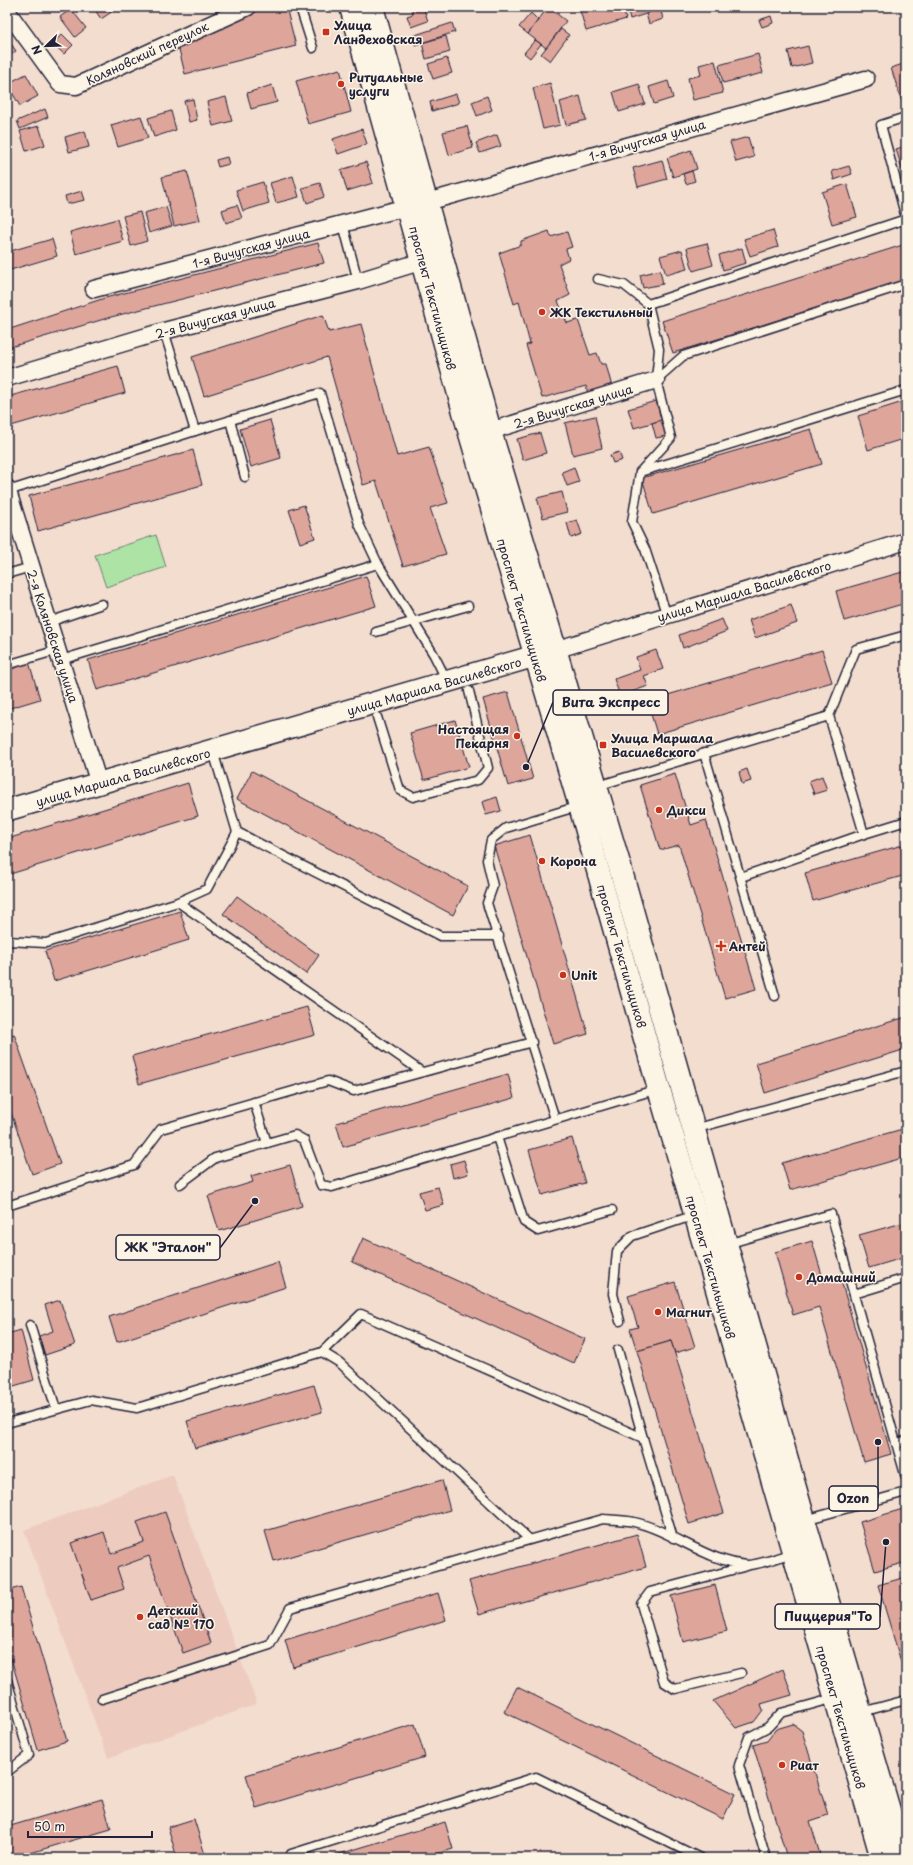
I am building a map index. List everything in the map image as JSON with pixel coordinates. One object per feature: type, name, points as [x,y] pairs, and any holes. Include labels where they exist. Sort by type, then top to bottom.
[{"type":"main road","name":"проспект Текстильщиков","points":[[351,7],[417,204],[490,431],[545,653],[580,806],[659,1089],[882,1858]]},
{"type":"main road","name":"проспект Текстильщиков","points":[[372,7],[417,204],[423,261],[471,437],[545,653],[596,786],[804,1520],[903,1858]]},
{"type":"street","name":"Коляновский переулок","points":[[7,11],[60,84],[76,86],[248,7]]},
{"type":"street","name":"1-я Вичугская улица","points":[[94,289],[417,204],[866,79]]},
{"type":"street","name":"2-я Вичугская улица","points":[[7,378],[164,331],[358,281],[423,261]]},
{"type":"street","name":"2-я Вичугская улица","points":[[490,431],[656,380]]},
{"type":"street","name":"2-я Коляновская улица","points":[[7,490],[60,655],[99,784]]},
{"type":"street","name":"улица Маршала Василевского","points":[[7,810],[545,653],[906,541]]},
{"type":"lane","points":[[300,7],[313,48]]},
{"type":"lane","points":[[648,304],[906,218],[880,125],[906,117]]},
{"type":"lane","points":[[343,224],[358,281]]},
{"type":"lane","points":[[598,279],[624,285],[648,304],[659,349],[656,380],[671,438],[640,472],[632,522],[645,549],[667,616]]},
{"type":"lane","points":[[656,380],[683,356],[906,284]]},
{"type":"lane","points":[[164,331],[195,431]]},
{"type":"lane","points":[[640,472],[906,390]]},
{"type":"lane","points":[[7,490],[320,393],[359,524],[378,564],[434,655],[447,682]]},
{"type":"lane","points":[[230,420],[245,477]]},
{"type":"lane","points":[[7,665],[60,655],[378,564]]},
{"type":"lane","points":[[7,574],[31,567]]},
{"type":"lane","points":[[49,622],[102,604]]},
{"type":"lane","points":[[376,632],[413,620],[468,606]]},
{"type":"lane","points":[[864,834],[829,716],[856,649],[906,635]]},
{"type":"lane","points":[[377,717],[400,790],[413,797],[478,780],[488,768],[469,691]]},
{"type":"lane","points":[[596,786],[829,716]]},
{"type":"lane","points":[[7,941],[46,943],[178,902],[207,889],[237,832],[213,751]]},
{"type":"lane","points":[[704,753],[775,996]]},
{"type":"lane","points":[[555,1119],[499,936],[487,903],[493,886],[487,860],[491,840],[506,828],[580,806]]},
{"type":"lane","points":[[741,877],[906,821]]},
{"type":"lane","points":[[237,832],[440,936],[499,936]]},
{"type":"lane","points":[[178,902],[422,1072]]},
{"type":"lane","points":[[7,1206],[134,1165],[161,1129],[328,1081],[354,1091],[532,1042]]},
{"type":"lane","points":[[694,1130],[906,1071]]},
{"type":"lane","points":[[180,1184],[215,1158],[295,1135],[304,1140],[320,1185],[332,1187],[659,1089]]},
{"type":"lane","points":[[254,1102],[267,1143]]},
{"type":"lane","points":[[497,1137],[524,1222],[538,1230],[612,1210]]},
{"type":"lane","points":[[727,1244],[831,1214],[906,1478]]},
{"type":"lane","points":[[620,1321],[613,1294],[617,1251],[632,1236],[696,1215]]},
{"type":"lane","points":[[854,1294],[906,1278]]},
{"type":"lane","points":[[7,1423],[91,1400],[137,1408],[322,1352],[361,1314],[643,1438]]},
{"type":"lane","points":[[30,1325],[56,1409]]},
{"type":"lane","points":[[618,1350],[673,1538]]},
{"type":"lane","points":[[322,1352],[340,1363],[529,1539]]},
{"type":"lane","points":[[896,1443],[906,1440]]},
{"type":"lane","points":[[804,1520],[906,1492]]},
{"type":"lane","points":[[102,1699],[270,1645],[290,1608],[603,1519],[634,1522],[700,1551],[732,1562],[750,1565]]},
{"type":"lane","points":[[740,1673],[675,1689],[664,1682],[641,1604],[650,1592],[793,1552]]},
{"type":"lane","points":[[7,1680],[29,1755],[7,1772]]},
{"type":"lane","points":[[766,1858],[739,1765],[749,1737],[768,1728],[781,1713],[836,1698]]},
{"type":"lane","points":[[861,1712],[906,1700]]},
{"type":"lane","points":[[293,1858],[291,1854],[536,1777],[700,1858]]},
{"type":"shaded area","name":"Детский сад № 170","points":[[173,1475],[257,1704],[108,1758],[24,1530]]},
{"type":"green space","points":[[156,535],[166,567],[106,587],[95,555]]},
{"type":"building","points":[[93,7],[119,7],[101,19]]},
{"type":"building","points":[[254,7],[286,7],[296,46],[185,74],[177,41],[215,32],[213,24]]},
{"type":"building","points":[[423,7],[428,21],[411,27],[407,16],[413,14],[412,10]]},
{"type":"building","points":[[548,7],[566,21],[546,48],[528,34]]},
{"type":"building","points":[[579,7],[622,7],[626,19],[586,31]]},
{"type":"building","points":[[627,7],[647,7],[649,13],[630,19]]},
{"type":"building","points":[[647,7],[660,7],[663,19],[649,24],[646,14],[649,13]]},
{"type":"building","points":[[71,9],[86,28],[75,37],[60,17]]},
{"type":"building","points":[[531,13],[538,20],[528,34],[519,27]]},
{"type":"building","points":[[771,16],[773,23],[762,27],[759,20]]},
{"type":"building","points":[[452,23],[455,32],[415,45],[412,36]]},
{"type":"building","points":[[561,29],[569,35],[550,61],[541,54]]},
{"type":"building","points":[[62,34],[73,45],[64,54],[53,44]]},
{"type":"building","points":[[446,36],[450,52],[426,59],[422,43]]},
{"type":"building","points":[[7,38],[16,51],[7,57]]},
{"type":"building","points":[[535,40],[541,44],[530,58],[524,53]]},
{"type":"building","points":[[808,46],[812,63],[792,68],[788,51]]},
{"type":"building","points":[[758,54],[763,73],[723,83],[719,65]]},
{"type":"building","points":[[447,58],[452,73],[433,79],[428,64]]},
{"type":"building","points":[[715,61],[723,93],[693,100],[688,78],[701,75],[699,65]]},
{"type":"building","points":[[906,63],[906,107],[904,108],[891,68]]},
{"type":"building","points":[[340,69],[351,112],[308,124],[296,81]]},
{"type":"building","points":[[26,74],[38,96],[20,106],[7,84]]},
{"type":"building","points":[[668,81],[673,98],[654,104],[649,87]]},
{"type":"building","points":[[550,83],[560,125],[543,129],[533,88]]},
{"type":"building","points":[[639,84],[645,104],[619,112],[613,92]]},
{"type":"building","points":[[272,85],[277,102],[251,109],[247,93]]},
{"type":"building","points":[[456,94],[459,103],[432,111],[430,102]]},
{"type":"building","points":[[487,96],[492,110],[477,116],[472,102]]},
{"type":"building","points":[[580,96],[586,120],[566,125],[560,102]]},
{"type":"building","points":[[226,97],[232,121],[213,126],[207,102]]},
{"type":"building","points":[[193,99],[197,120],[189,122],[184,101]]},
{"type":"building","points":[[45,109],[48,117],[20,129],[17,121]]},
{"type":"building","points":[[171,111],[176,130],[154,137],[148,118]]},
{"type":"building","points":[[141,116],[148,138],[118,147],[111,125]]},
{"type":"building","points":[[39,126],[45,145],[26,151],[20,131]]},
{"type":"building","points":[[467,126],[473,148],[449,155],[443,132]]},
{"type":"building","points":[[362,129],[367,144],[338,154],[333,139]]},
{"type":"building","points":[[85,131],[89,147],[69,152],[65,137]]},
{"type":"building","points":[[497,135],[501,146],[480,153],[476,143]]},
{"type":"building","points":[[748,137],[754,157],[736,162],[730,142]]},
{"type":"building","points":[[906,146],[906,182],[896,149]]},
{"type":"building","points":[[691,150],[697,169],[673,177],[667,158]]},
{"type":"building","points":[[227,157],[229,164],[218,167],[216,160]]},
{"type":"building","points":[[662,160],[667,179],[638,187],[633,168]]},
{"type":"building","points":[[366,162],[373,183],[347,191],[341,170]]},
{"type":"building","points":[[849,166],[852,174],[834,180],[832,171]]},
{"type":"building","points":[[187,171],[200,220],[174,226],[162,177]]},
{"type":"building","points":[[692,171],[695,181],[686,184],[683,174]]},
{"type":"building","points":[[293,176],[299,197],[276,203],[270,183]]},
{"type":"building","points":[[263,182],[269,203],[243,211],[236,190]]},
{"type":"building","points":[[320,183],[324,197],[307,203],[302,188]]},
{"type":"building","points":[[847,184],[857,217],[832,224],[822,192]]},
{"type":"building","points":[[82,191],[85,200],[67,204],[65,196]]},
{"type":"building","points":[[237,205],[242,218],[226,223],[222,210]]},
{"type":"building","points":[[166,207],[172,226],[149,233],[144,213]]},
{"type":"building","points":[[140,212],[147,241],[131,246],[123,216]]},
{"type":"building","points":[[117,219],[123,241],[76,254],[70,232]]},
{"type":"building","points":[[773,230],[778,247],[750,256],[744,239]]},
{"type":"building","name":"ЖК Текстильный","points":[[549,231],[551,237],[567,232],[572,247],[566,249],[569,259],[559,264],[570,295],[558,301],[567,323],[578,320],[590,355],[597,353],[601,364],[606,364],[612,387],[588,394],[586,386],[542,398],[526,345],[530,344],[519,302],[514,304],[499,253],[521,245],[521,241]]},
{"type":"building","points":[[52,239],[57,256],[7,271],[7,252]]},
{"type":"building","points":[[318,243],[324,263],[111,317],[7,348],[7,330],[105,298]]},
{"type":"building","points":[[707,243],[713,265],[693,271],[687,248]]},
{"type":"building","points":[[906,244],[906,280],[673,353],[662,321]]},
{"type":"building","points":[[742,248],[746,263],[723,270],[719,255]]},
{"type":"building","points":[[682,250],[687,269],[666,275],[660,256]]},
{"type":"building","points":[[660,270],[663,284],[643,288],[640,275]]},
{"type":"building","points":[[323,315],[329,332],[361,324],[397,456],[429,447],[448,503],[430,508],[446,554],[403,566],[376,481],[363,485],[327,357],[204,396],[192,357]]},
{"type":"building","points":[[118,366],[125,393],[11,426],[7,413],[7,397]]},
{"type":"building","points":[[656,401],[662,420],[634,428],[628,409]]},
{"type":"building","points":[[906,401],[906,438],[868,450],[858,416]]},
{"type":"building","points":[[595,416],[602,448],[573,455],[565,423]]},
{"type":"building","points":[[270,420],[281,458],[251,467],[240,429]]},
{"type":"building","points":[[662,420],[666,436],[656,438],[652,423]]},
{"type":"building","points":[[811,429],[822,464],[653,514],[642,478]]},
{"type":"building","points":[[540,433],[546,453],[523,460],[517,439]]},
{"type":"building","points":[[193,450],[202,485],[38,531],[29,496]]},
{"type":"building","points":[[619,452],[622,460],[613,463],[610,455]]},
{"type":"building","points":[[574,467],[579,482],[567,486],[562,472]]},
{"type":"building","points":[[562,492],[567,512],[543,518],[537,498]]},
{"type":"building","points":[[304,505],[315,538],[300,543],[289,510]]},
{"type":"building","points":[[577,520],[582,534],[571,538],[567,523]]},
{"type":"building","points":[[906,571],[906,603],[844,621],[836,591]]},
{"type":"building","points":[[366,576],[376,606],[97,690],[88,660]]},
{"type":"building","points":[[791,605],[797,623],[755,638],[749,620]]},
{"type":"building","points":[[722,619],[727,631],[683,648],[679,635]]},
{"type":"building","points":[[656,650],[663,669],[644,676],[648,686],[620,696],[614,679],[640,670],[636,657]]},
{"type":"building","points":[[822,650],[832,682],[657,734],[647,701]]},
{"type":"building","points":[[29,662],[40,699],[7,709],[7,669]]},
{"type":"building","points":[[508,692],[533,779],[508,786],[483,699]]},
{"type":"building","points":[[455,720],[469,767],[424,780],[410,733]]},
{"type":"building","points":[[747,769],[751,781],[742,784],[739,772]]},
{"type":"building","points":[[252,771],[468,886],[453,915],[237,799]]},
{"type":"building","points":[[675,774],[691,825],[706,820],[756,989],[725,998],[679,845],[660,850],[640,785]]},
{"type":"building","points":[[822,776],[827,790],[814,794],[809,781]]},
{"type":"building","points":[[188,783],[198,816],[7,875],[7,839]]},
{"type":"building","points":[[497,797],[501,811],[486,815],[482,802]]},
{"type":"building","points":[[530,835],[588,1034],[553,1044],[494,846]]},
{"type":"building","points":[[906,844],[906,875],[813,901],[805,873]]},
{"type":"building","points":[[237,896],[319,955],[306,974],[223,914]]},
{"type":"building","points":[[180,911],[189,940],[54,981],[45,951]]},
{"type":"building","points":[[307,1007],[315,1035],[139,1084],[132,1056]]},
{"type":"building","points":[[906,1017],[906,1049],[765,1093],[756,1063]]},
{"type":"building","points":[[14,1034],[60,1164],[32,1174],[7,1101],[7,1036]]},
{"type":"building","points":[[508,1074],[514,1098],[343,1147],[336,1123]]},
{"type":"building","points":[[906,1128],[906,1157],[790,1190],[782,1163]]},
{"type":"building","points":[[572,1138],[585,1183],[542,1195],[529,1150]]},
{"type":"building","points":[[464,1160],[468,1174],[453,1178],[450,1164]]},
{"type":"building","points":[[290,1165],[302,1206],[219,1231],[208,1196],[253,1182],[251,1176]]},
{"type":"building","points":[[438,1187],[444,1205],[425,1210],[419,1192]]},
{"type":"building","points":[[906,1222],[906,1257],[869,1268],[859,1235]]},
{"type":"building","points":[[363,1238],[585,1339],[574,1363],[352,1262]]},
{"type":"building","points":[[812,1241],[824,1282],[840,1277],[891,1454],[864,1462],[819,1307],[793,1315],[775,1252]]},
{"type":"building","points":[[278,1262],[286,1287],[117,1342],[109,1317]]},
{"type":"building","name":"Магнит","points":[[675,1282],[695,1347],[675,1353],[671,1341],[637,1351],[630,1329],[638,1327],[628,1296]]},
{"type":"building","points":[[60,1300],[75,1345],[45,1355],[39,1336],[53,1331],[45,1305]]},
{"type":"building","points":[[21,1330],[34,1380],[7,1388],[7,1334]]},
{"type":"building","points":[[671,1341],[724,1513],[689,1524],[637,1351]]},
{"type":"building","points":[[314,1385],[322,1412],[195,1448],[187,1421]]},
{"type":"building","points":[[442,1480],[450,1510],[274,1561],[265,1531]]},
{"type":"building","points":[[906,1508],[906,1562],[875,1571],[860,1522]]},
{"type":"building","points":[[165,1512],[211,1643],[183,1653],[149,1556],[117,1568],[124,1589],[91,1600],[71,1543],[104,1532],[111,1554],[144,1542],[137,1522]]},
{"type":"building","points":[[637,1534],[646,1567],[479,1614],[469,1581]]},
{"type":"building","points":[[906,1577],[906,1671],[904,1672],[878,1585]]},
{"type":"building","points":[[715,1585],[727,1631],[683,1642],[671,1596]]},
{"type":"building","points":[[21,1587],[67,1741],[38,1750],[7,1645],[7,1591]]},
{"type":"building","points":[[438,1593],[446,1620],[293,1667],[285,1640]]},
{"type":"building","points":[[783,1669],[792,1695],[761,1704],[763,1710],[754,1722],[736,1728],[713,1701]]},
{"type":"building","points":[[517,1687],[735,1794],[723,1819],[504,1712]]},
{"type":"building","points":[[415,1724],[425,1757],[256,1808],[246,1775]]},
{"type":"building","points":[[793,1724],[802,1731],[828,1815],[810,1821],[821,1858],[787,1858],[753,1745],[767,1741],[776,1729]]},
{"type":"building","points":[[102,1799],[111,1829],[13,1858],[7,1858],[7,1827]]},
{"type":"building","points":[[194,1819],[206,1858],[177,1858],[168,1827]]},
{"type":"building","points":[[445,1822],[453,1849],[422,1858],[326,1858]]},
{"type":"place","name":"Улица Ландеховская","points":[[326,32]]},
{"type":"place","name":"Ритуальные услуги","points":[[341,84]]},
{"type":"place","name":"ЖК Текстильный","points":[[542,312]]},
{"type":"place","name":"Настоящая Пекарня","points":[[517,736]]},
{"type":"place","name":"Улица Маршала Василевского","points":[[603,745]]},
{"type":"place","name":"Вита Экспресс","points":[[526,767]]},
{"type":"place","name":"Дикси","points":[[659,810]]},
{"type":"place","name":"Корона","points":[[542,861]]},
{"type":"place","name":"Антей","points":[[721,946]]},
{"type":"place","name":"Unit","points":[[563,975]]},
{"type":"place","name":"ЖК \"Эталон\"","points":[[255,1201]]},
{"type":"place","name":"Домашний","points":[[799,1277]]},
{"type":"place","name":"Магнит","points":[[658,1312]]},
{"type":"place","name":"Ozon","points":[[878,1442]]},
{"type":"place","name":"Пиццерия\"То","points":[[886,1542]]},
{"type":"place","name":"Детский сад № 170","points":[[140,1617]]},
{"type":"place","name":"Риат","points":[[782,1765]]}]
